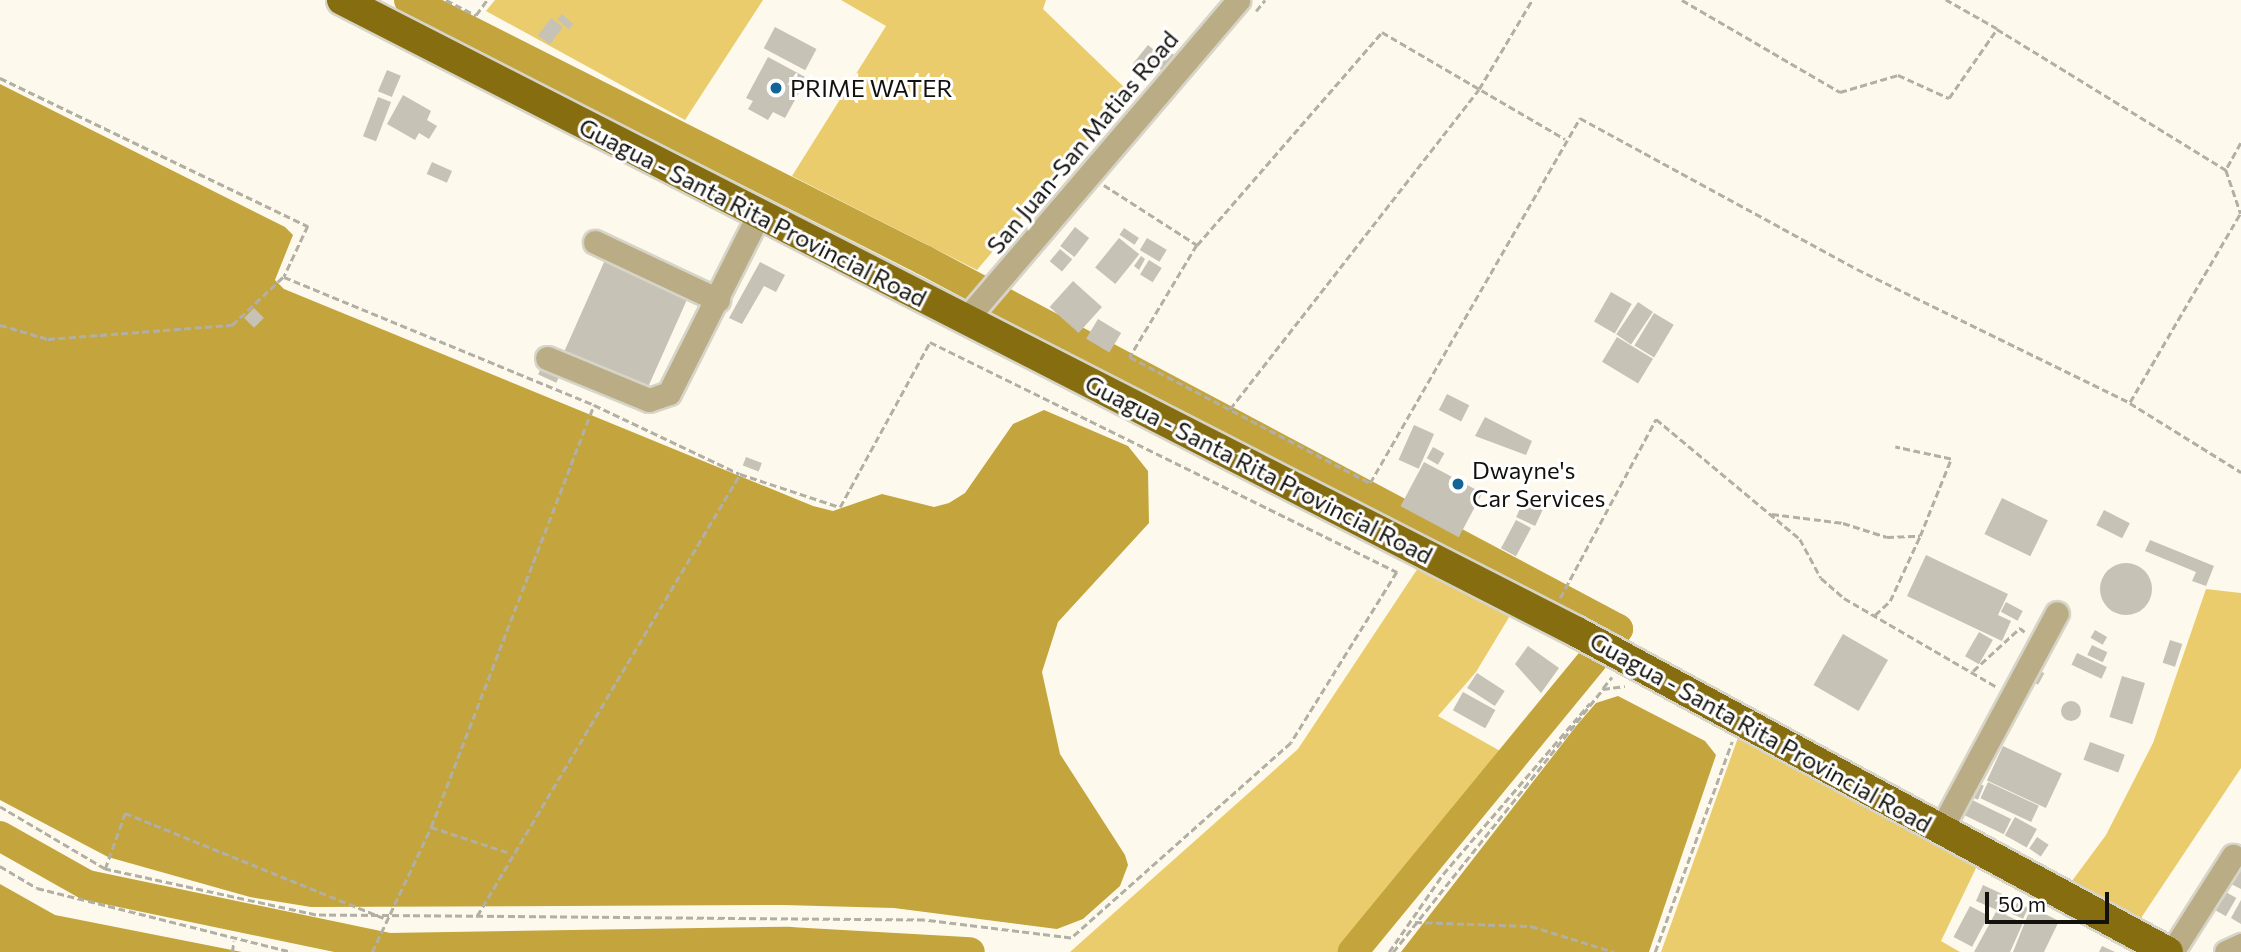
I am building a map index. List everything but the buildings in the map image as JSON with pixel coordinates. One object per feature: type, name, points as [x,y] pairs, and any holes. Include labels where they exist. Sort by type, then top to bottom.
[{"type":"main road","name":"Guagua - Santa Rita Provincial Road","points":[[342,0],[758,216],[972,312],[1620,654],[1940,831],[2170,952]]},
{"type":"street","name":"San Juan-San Matias Road","points":[[972,312],[1243,10]]},
{"type":"street","points":[[547,358],[649,400],[669,393],[684,373],[758,216]]},
{"type":"street","points":[[595,243],[718,300]]},
{"type":"street","points":[[1940,831],[2057,613]]},
{"type":"street","points":[[2170,952],[2233,856]]},
{"type":"street","points":[[2226,952],[2241,946]]},
{"type":"path","points":[[446,0],[476,15],[487,0]]},
{"type":"path","points":[[1243,10],[1265,0]]},
{"type":"path","points":[[1230,409],[1479,89],[1532,0]]},
{"type":"path","points":[[1682,0],[1840,92],[1898,75],[1949,98],[1997,29]]},
{"type":"path","points":[[1946,0],[2226,170],[2241,214],[2130,403]]},
{"type":"path","points":[[1953,4],[1956,0]]},
{"type":"path","points":[[1565,139],[1381,32],[1197,245],[1130,357],[1370,483],[1565,139],[1580,118],[1857,269],[2130,403],[2241,472]]},
{"type":"path","points":[[2226,170],[2241,143]]},
{"type":"path","points":[[1113,174],[1104,184],[1197,245]]},
{"type":"path","points":[[0,325],[48,339],[232,325],[284,277]]},
{"type":"path","points":[[372,952],[431,827],[594,405]]},
{"type":"path","points":[[1550,618],[1656,419],[1800,540],[1821,578],[1875,615],[1973,671],[2005,686]]},
{"type":"path","points":[[1875,615],[1890,601],[1951,458],[1895,447]]},
{"type":"path","points":[[477,916],[510,853],[740,474]]},
{"type":"path","points":[[1772,514],[1843,523],[1887,537],[1920,536]]},
{"type":"path","points":[[0,807],[105,869],[316,915],[387,919],[477,916],[924,920],[1071,937],[1291,743],[1397,572]]},
{"type":"path","points":[[1973,671],[2020,628],[2028,636]]},
{"type":"path","points":[[1391,952],[1443,874],[1620,654]]},
{"type":"path","points":[[1391,952],[1603,689],[1619,683],[1630,689]]},
{"type":"path","points":[[1655,952],[1732,742],[1726,734]]},
{"type":"path","points":[[105,869],[125,813],[387,919]]},
{"type":"path","points":[[431,827],[510,853]]},
{"type":"path","points":[[0,866],[37,888],[234,941],[292,952]]},
{"type":"path","points":[[1415,922],[1531,926],[1614,952]]},
{"type":"path","points":[[232,952],[234,941]]},
{"type":"shaded area","points":[[495,0],[763,0],[685,120],[486,11]]},
{"type":"shaded area","points":[[841,0],[1046,0],[1043,9],[1128,91],[977,270],[792,176],[886,26]]},
{"type":"shaded area","points":[[0,84],[285,227],[293,235],[275,280],[284,289],[813,506],[833,511],[882,494],[934,507],[949,503],[965,493],[1013,424],[1044,410],[1128,446],[1148,471],[1149,523],[1058,622],[1042,672],[1060,754],[1125,855],[1128,865],[1120,886],[1083,919],[1057,929],[894,908],[783,905],[311,907],[250,897],[108,857],[0,800]]},
{"type":"shaded area","points":[[1420,565],[1514,609],[1476,672],[1438,716],[1502,752],[1348,952],[1070,952],[1298,749]]},
{"type":"shaded area","points":[[2206,589],[2241,593],[2241,768],[2137,924],[2069,885],[2106,835],[2153,743]]},
{"type":"shaded area","points":[[1618,696],[1705,741],[1716,755],[1649,952],[1401,952],[1577,725],[1596,703]]},
{"type":"shaded area","points":[[1740,732],[1977,866],[1941,941],[1960,952],[1661,952]]},
{"type":"shaded area","points":[[0,884],[55,915],[242,952],[0,952]]},
{"type":"waterway","points":[[409,0],[924,260],[1618,629],[1353,952]]},
{"type":"waterway","points":[[0,836],[87,885],[388,948],[789,942],[970,952]]},
{"type":"place","name":"PRIME WATER","points":[[776,88]]},
{"type":"place","name":"Dwayne's Car Services","points":[[1458,484]]}]
